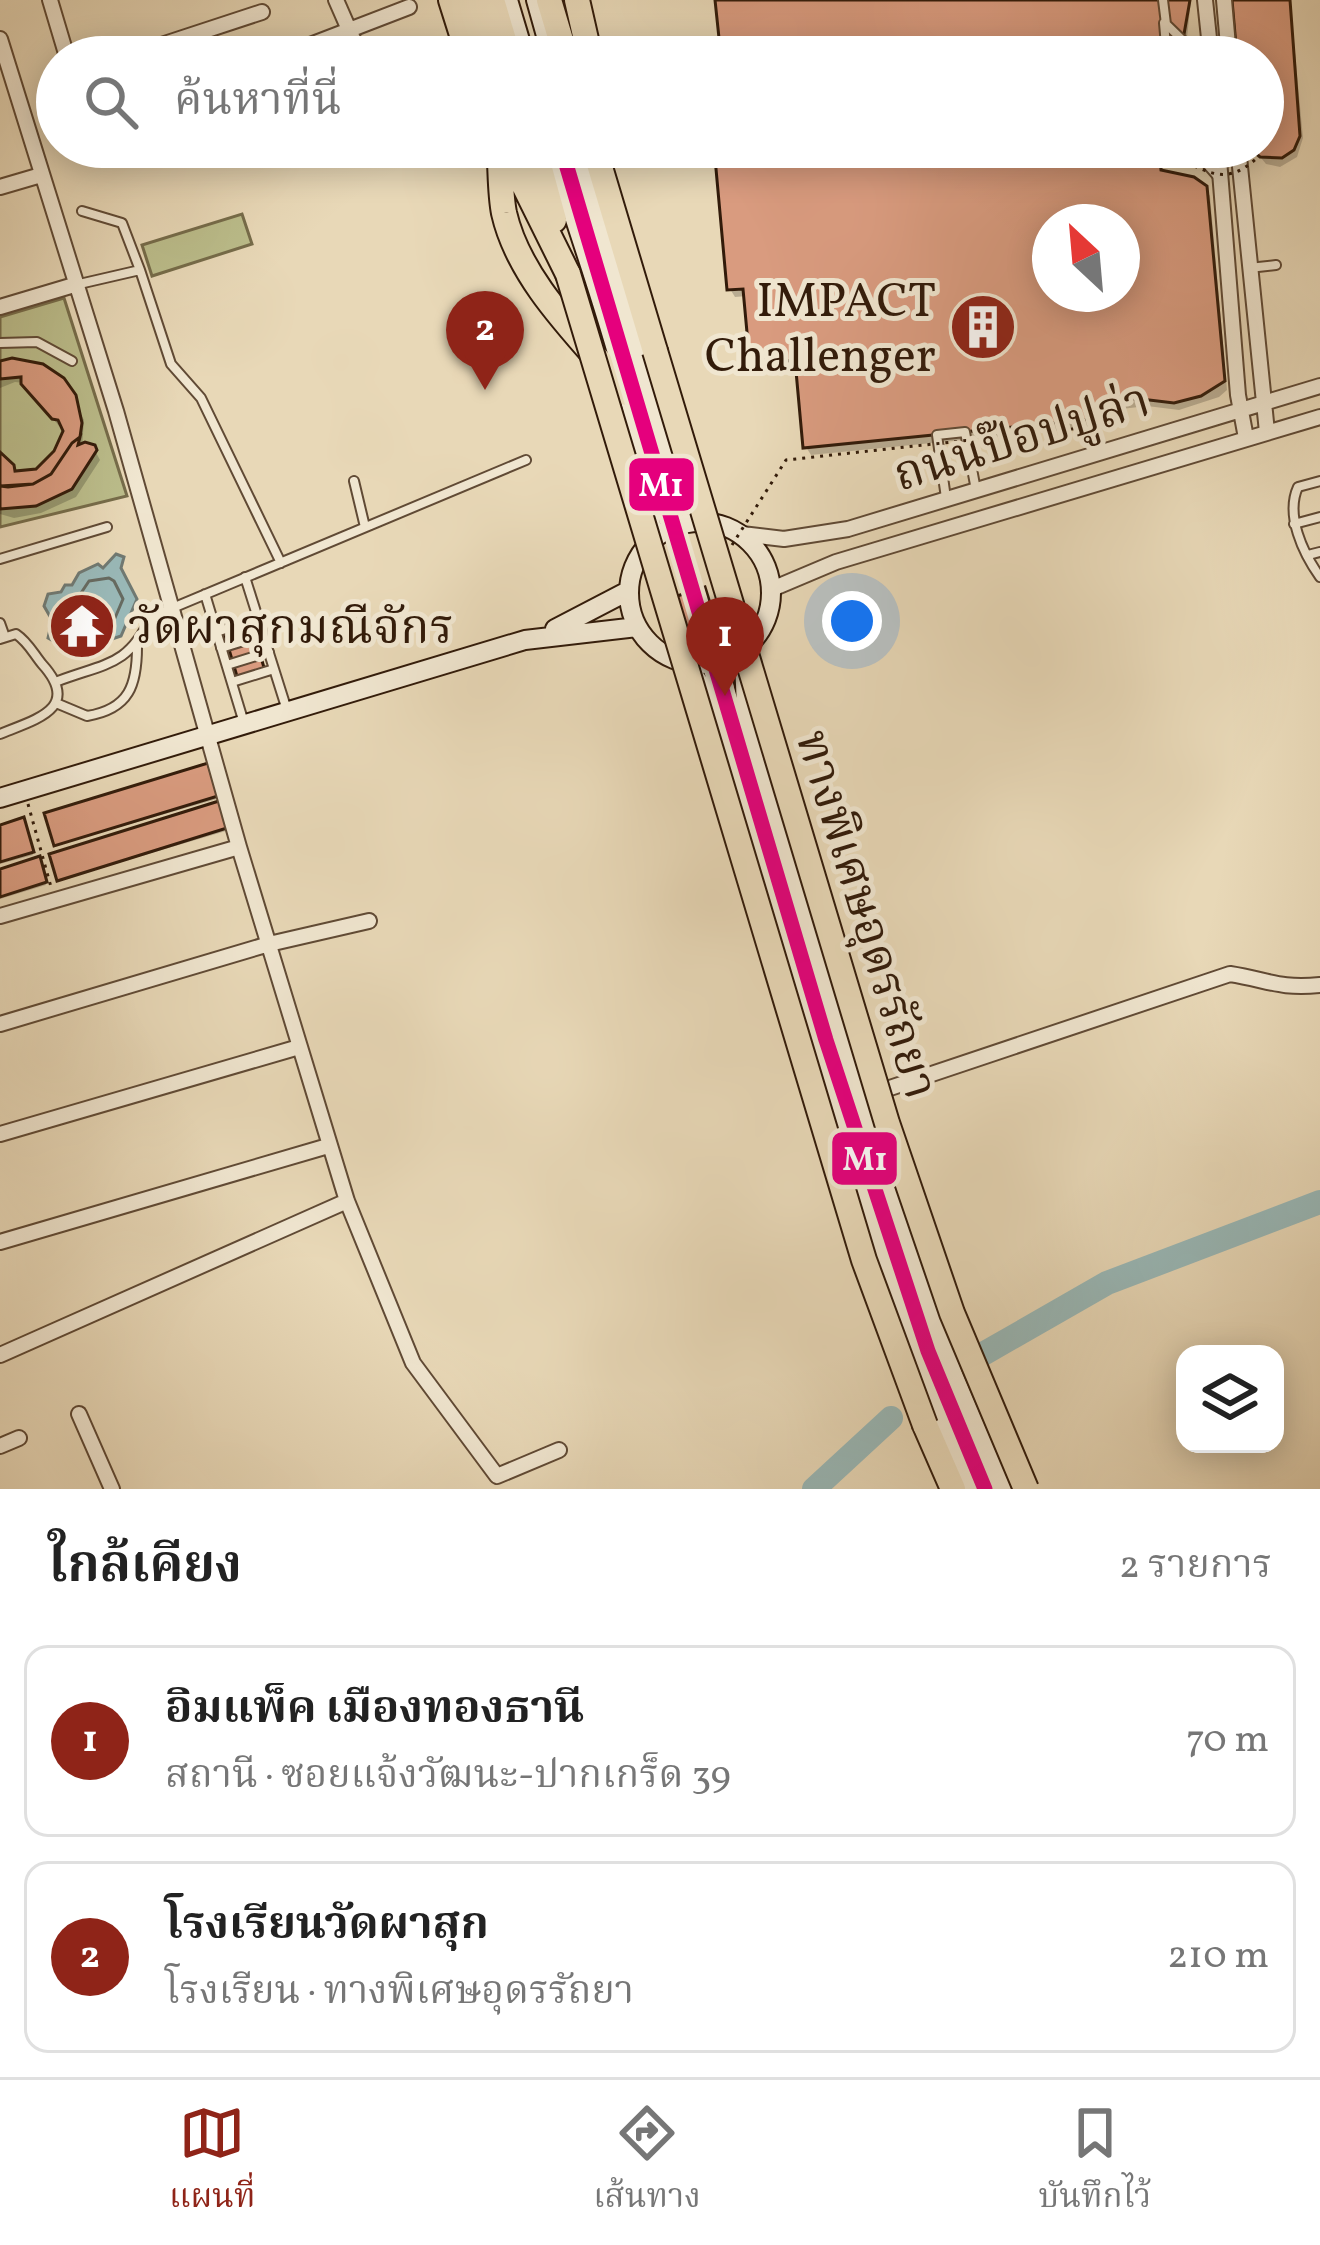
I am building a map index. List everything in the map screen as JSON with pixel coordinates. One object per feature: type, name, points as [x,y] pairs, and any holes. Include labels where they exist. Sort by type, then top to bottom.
[{"type":"highway","points":[[451,0],[462,36]]},
{"type":"highway","points":[[469,0],[480,36]]},
{"type":"highway","points":[[492,0],[503,36]]},
{"type":"highway","points":[[577,0],[585,36]]},
{"type":"highway","points":[[542,5],[556,36]]},
{"type":"highway","points":[[503,168],[504,213],[536,283],[626,393]]},
{"type":"highway","points":[[513,168],[568,274]]},
{"type":"highway","points":[[540,168],[864,1260],[953,1489]]},
{"type":"highway","name":"ทางพิเศษอุดรรัถยา","points":[[602,168],[878,1092],[952,1313],[1026,1489]]},
{"type":"main road","points":[[508,0],[519,36]]},
{"type":"main road","points":[[542,5],[548,36]]},
{"type":"main road","points":[[558,168],[646,472],[652,539]]},
{"type":"main road","points":[[583,168],[662,453],[707,521]]},
{"type":"main road","points":[[748,646],[709,664],[686,663],[649,644],[637,627],[628,591],[634,562],[652,539],[678,524],[707,521],[742,535],[758,549],[768,568],[772,589],[766,620],[748,646],[742,671],[746,705],[914,1269],[1003,1489]]},
{"type":"main road","points":[[0,798],[546,634],[628,591]]},
{"type":"main road","points":[[546,634],[637,627]]},
{"type":"main road","points":[[686,663],[716,707],[890,1293],[969,1489]]},
{"type":"street","points":[[50,0],[61,36]]},
{"type":"street","points":[[336,0],[352,36]]},
{"type":"street","points":[[1205,0],[1209,36]]},
{"type":"street","points":[[1224,0],[1227,36]]},
{"type":"street","points":[[333,36],[409,7]]},
{"type":"street","points":[[189,36],[262,12]]},
{"type":"street","points":[[0,38],[36,159]]},
{"type":"street","points":[[39,168],[116,411],[239,847],[347,1201],[413,1363],[500,1482],[559,1450]]},
{"type":"street","points":[[1220,168],[1246,438]]},
{"type":"street","points":[[1240,168],[1267,432]]},
{"type":"street","points":[[0,187],[41,175]]},
{"type":"street","points":[[0,307],[74,285]]},
{"type":"street","name":"ถนนป๊อปปูล่า","points":[[742,535],[816,536],[1320,386]]},
{"type":"street","name":"ถนนป๊อปปูล่า","points":[[772,589],[836,562],[1320,417]]},
{"type":"street","points":[[0,916],[239,847]]},
{"type":"street","points":[[0,1024],[269,944],[369,921]]},
{"type":"street","points":[[878,1092],[1230,974],[1283,989],[1320,985]]},
{"type":"street","points":[[0,1134],[299,1047]]},
{"type":"street","points":[[0,1242],[328,1146]]},
{"type":"street","points":[[0,1355],[347,1201]]},
{"type":"street","points":[[79,1414],[112,1489]]},
{"type":"street","points":[[0,1446],[19,1438]]},
{"type":"lane","points":[[1162,0],[1165,36]]},
{"type":"lane","points":[[1162,0],[1166,24],[1178,36]]},
{"type":"lane","points":[[1210,168],[1221,180]]},
{"type":"lane","points":[[82,211],[122,223],[171,364],[201,398],[280,563]]},
{"type":"lane","points":[[1249,268],[1276,265]]},
{"type":"lane","points":[[74,285],[140,270]]},
{"type":"lane","points":[[0,343],[38,343],[72,361]]},
{"type":"lane","points":[[946,500],[937,435],[965,432],[976,490]]},
{"type":"lane","points":[[56,703],[87,716],[116,705],[136,682],[137,646],[151,617],[526,460]]},
{"type":"lane","points":[[1320,481],[1298,487],[1293,496],[1294,524],[1320,577]]},
{"type":"lane","points":[[354,482],[364,527]]},
{"type":"lane","points":[[1294,524],[1320,517]]},
{"type":"lane","points":[[0,559],[107,527]]},
{"type":"lane","points":[[1308,555],[1320,552]]},
{"type":"lane","points":[[245,577],[287,712]]},
{"type":"lane","points":[[204,594],[245,725]]},
{"type":"lane","points":[[216,632],[258,619]]},
{"type":"lane","points":[[0,623],[3,638],[16,634],[24,638],[58,681],[56,703],[40,717],[0,734]]},
{"type":"lane","points":[[221,648],[263,635]]},
{"type":"lane","points":[[58,681],[124,656],[137,646]]},
{"type":"lane","points":[[226,665],[268,652]]},
{"type":"lane","points":[[232,682],[274,669]]},
{"type":"path","points":[[1195,168],[1223,176],[1245,168]]},
{"type":"path","points":[[728,551],[786,460],[1118,424],[1117,402]]},
{"type":"path","points":[[24,790],[55,900]]},
{"type":"green space","points":[[242,214],[252,244],[152,276],[142,245]]},
{"type":"green space","points":[[64,298],[127,496],[0,527],[0,317]]},
{"type":"water","points":[[116,554],[124,557],[121,568],[137,599],[121,636],[73,652],[48,638],[52,620],[44,606],[48,594],[61,592],[79,573],[98,564],[103,568]]},
{"type":"building","points":[[715,0],[1190,0],[1184,36],[719,36]]},
{"type":"building","points":[[1232,0],[1290,0],[1300,136],[1294,150],[1284,157],[1284,36],[1235,36]]},
{"type":"building","name":"IMPACT Challenger","points":[[716,168],[1161,168],[1194,177],[1207,186],[1225,381],[1201,396],[1174,403],[1111,402],[1112,417],[803,448],[795,360],[750,365],[743,289],[727,290]]},
{"type":"building","points":[[12,358],[43,364],[64,378],[76,395],[82,423],[80,437],[51,474],[33,484],[8,487],[0,486],[0,452],[15,471],[36,469],[54,451],[63,431],[58,420],[21,384],[21,377],[0,379],[0,361]]},
{"type":"building","points":[[80,437],[78,445],[85,442],[97,450],[72,489],[36,506],[0,509],[0,486],[33,484],[51,474]]},
{"type":"building","points":[[705,587],[773,808],[742,818],[674,597]]},
{"type":"building","points":[[249,618],[266,674],[239,683],[222,626]]},
{"type":"building","points":[[208,763],[218,796],[54,846],[44,813]]},
{"type":"building","points":[[219,801],[227,828],[57,881],[49,854]]},
{"type":"building","points":[[24,817],[34,852],[0,862],[0,825]]},
{"type":"building","points":[[40,856],[47,882],[0,897],[0,869]]},
{"type":"waterway","points":[[983,1354],[1107,1283],[1320,1202]]},
{"type":"waterway","points":[[814,1489],[891,1418]]},
{"type":"transit line","name":"M1","points":[[567,168],[826,1040],[928,1351],[985,1489]]},
{"type":"place","name":"IMPACT Challenger","points":[[983,327]]},
{"type":"place","name":"โรงเรียนวัดผาสุก","points":[[485,390]]},
{"type":"place","name":"วัดผาสุกมณีจักร","points":[[82,626]]},
{"type":"place","name":"อิมแพ็ค เมืองทองธานี","points":[[725,696]]}]
